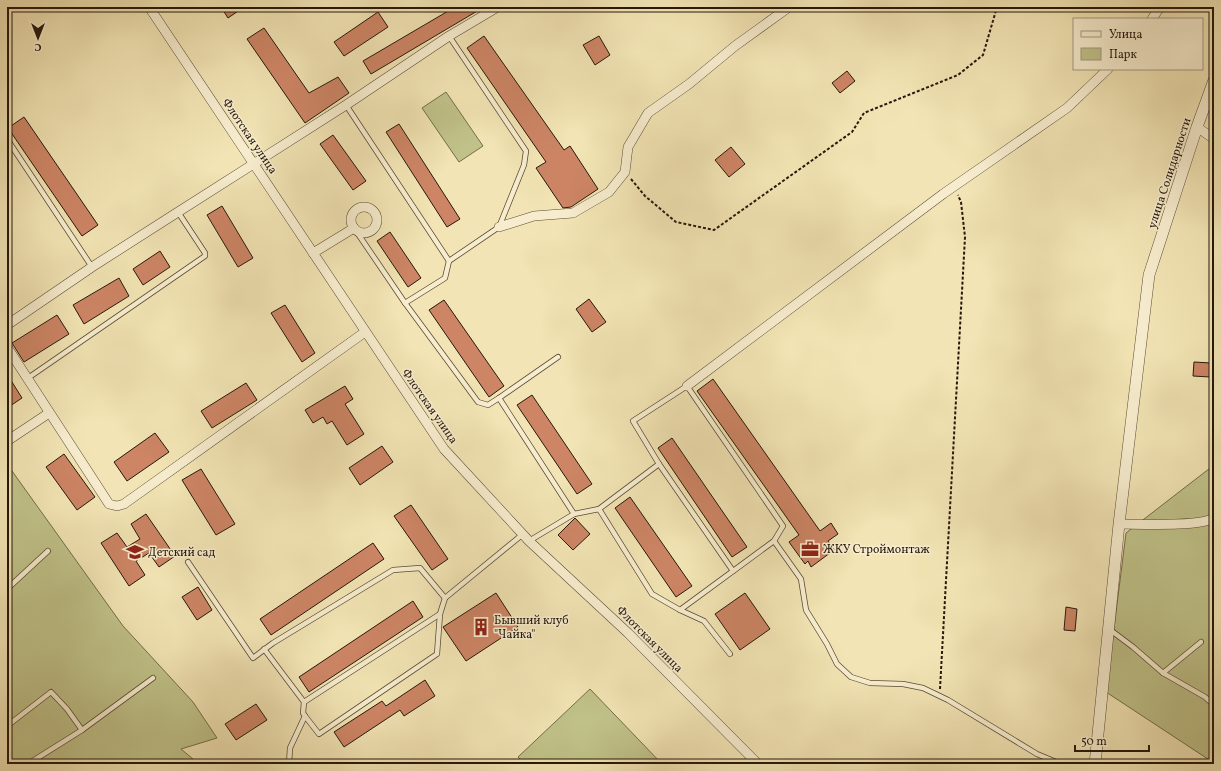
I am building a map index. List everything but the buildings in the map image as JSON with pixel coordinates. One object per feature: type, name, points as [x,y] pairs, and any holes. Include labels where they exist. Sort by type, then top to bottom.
[{"type":"street","name":"Флотская улица","points":[[149,7],[444,449],[526,537],[628,633],[758,764]]},
{"type":"street","points":[[7,325],[92,267],[346,105],[449,36],[496,8],[495,7]]},
{"type":"street","points":[[498,227],[534,216],[573,213],[609,192],[625,172],[628,147],[648,113],[689,84],[735,46],[788,7]]},
{"type":"street","points":[[1153,18],[1160,7]]},
{"type":"street","points":[[687,386],[955,186],[1067,108],[1107,70]]},
{"type":"street","name":"улица Солидарности","points":[[1095,764],[1119,524],[1149,275],[1197,127],[1214,80]]},
{"type":"street","points":[[1197,127],[1214,139]]},
{"type":"street","points":[[313,253],[354,228]]},
{"type":"street","points":[[7,347],[109,504],[117,506],[124,504],[365,332]]},
{"type":"street","points":[[7,441],[49,413]]},
{"type":"street","points":[[1119,524],[1194,523],[1209,521],[1214,518]]},
{"type":"lane","points":[[406,303],[445,278],[449,261],[498,227],[524,165],[526,151],[449,36]]},
{"type":"lane","points":[[346,105],[449,261]]},
{"type":"lane","points":[[7,139],[92,267]]},
{"type":"lane","points":[[28,378],[204,256],[205,253],[178,212]]},
{"type":"lane","points":[[354,228],[478,402],[488,405],[558,357]]},
{"type":"lane","points":[[680,610],[774,541],[783,526],[687,386],[633,421],[659,464],[733,571]]},
{"type":"lane","points":[[499,398],[574,514]]},
{"type":"lane","points":[[264,649],[304,702],[304,716],[318,734],[438,654],[440,614],[445,598],[526,537],[574,514],[599,509],[659,464]]},
{"type":"lane","points":[[599,509],[652,594],[680,610],[704,621],[730,654]]},
{"type":"lane","points":[[774,541],[801,579],[806,610],[827,644],[837,664],[851,677],[870,683],[903,684],[923,688],[940,696],[1037,754],[1061,764]]},
{"type":"lane","points":[[7,589],[48,551]]},
{"type":"lane","points":[[188,562],[253,658],[264,649],[393,570],[420,568],[445,598]]},
{"type":"lane","points":[[304,702],[440,614]]},
{"type":"lane","points":[[1108,628],[1163,673],[1205,697],[1214,705]]},
{"type":"lane","points":[[1163,673],[1201,642]]},
{"type":"lane","points":[[28,764],[82,730],[153,678]]},
{"type":"lane","points":[[7,726],[51,692],[67,709],[82,730]]},
{"type":"lane","points":[[289,764],[290,748],[304,716]]},
{"type":"path","points":[[625,172],[645,196],[676,222],[714,230],[852,132],[864,113],[958,75],[983,55],[997,7]]},
{"type":"path","points":[[940,696],[965,237],[961,202],[955,186]]},
{"type":"green space","points":[[446,92],[483,146],[459,162],[422,108]]},
{"type":"green space","points":[[7,464],[123,626],[193,702],[217,738],[181,749],[199,764],[7,764]]},
{"type":"green space","points":[[1214,465],[1214,763],[1106,692],[1126,533]]},
{"type":"green space","points":[[590,689],[662,764],[525,764],[518,757]]},
{"type":"place","name":"ЖКУ Строймонтаж","points":[[810,549]]},
{"type":"place","name":"Детский сад","points":[[135,552]]},
{"type":"place","name":"Бывший клуб \"Чайка\"","points":[[481,627]]}]
